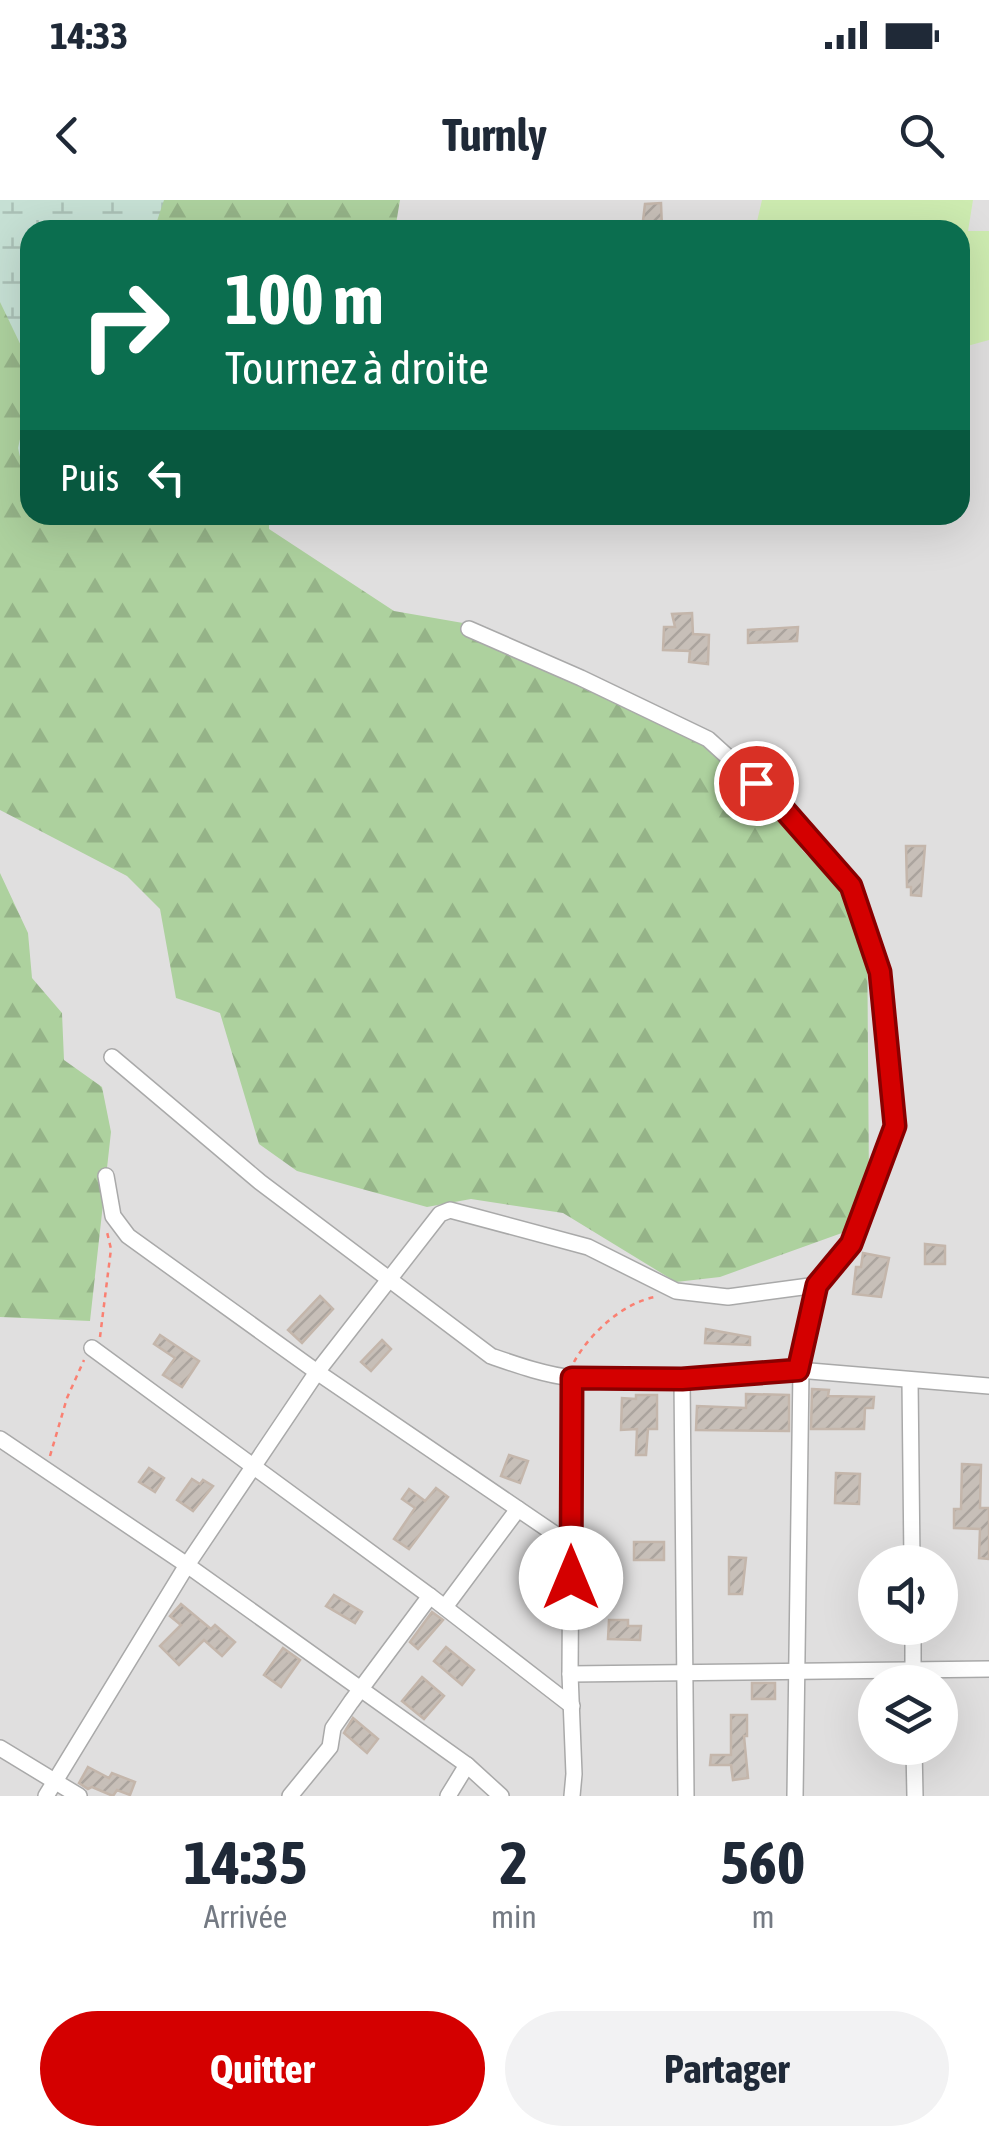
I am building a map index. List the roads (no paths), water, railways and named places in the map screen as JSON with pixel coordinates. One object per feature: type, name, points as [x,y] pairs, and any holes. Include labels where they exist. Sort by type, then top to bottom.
[{"type":"street","points":[[469,629],[708,739],[780,805],[851,886],[880,972],[895,1126],[851,1244],[817,1285],[799,1370],[795,1796]]},
{"type":"street","points":[[112,1057],[260,1182],[491,1356],[572,1378],[682,1379],[799,1370],[989,1386]]},
{"type":"street","points":[[106,1176],[113,1216],[128,1236],[571,1545]]},
{"type":"street","points":[[51,1789],[187,1565],[318,1372],[440,1214],[450,1210],[588,1247],[676,1292],[728,1296],[817,1285]]},
{"type":"street","points":[[92,1348],[445,1607],[572,1706]]},
{"type":"street","points":[[572,1378],[572,1796]]},
{"type":"street","points":[[682,1379],[686,1796]]},
{"type":"street","points":[[910,1380],[912,1545]]},
{"type":"street","points":[[0,1439],[362,1688],[467,1765],[500,1796]]},
{"type":"street","points":[[445,1607],[518,1509]]},
{"type":"street","points":[[290,1796],[330,1747],[333,1728],[430,1596]]},
{"type":"street","points":[[958,1671],[989,1669]]},
{"type":"street","points":[[570,1674],[858,1674]]},
{"type":"street","points":[[0,1748],[51,1789],[78,1796]]},
{"type":"street","points":[[448,1796],[467,1765]]},
{"type":"street","points":[[914,1765],[914,1796]]}]
